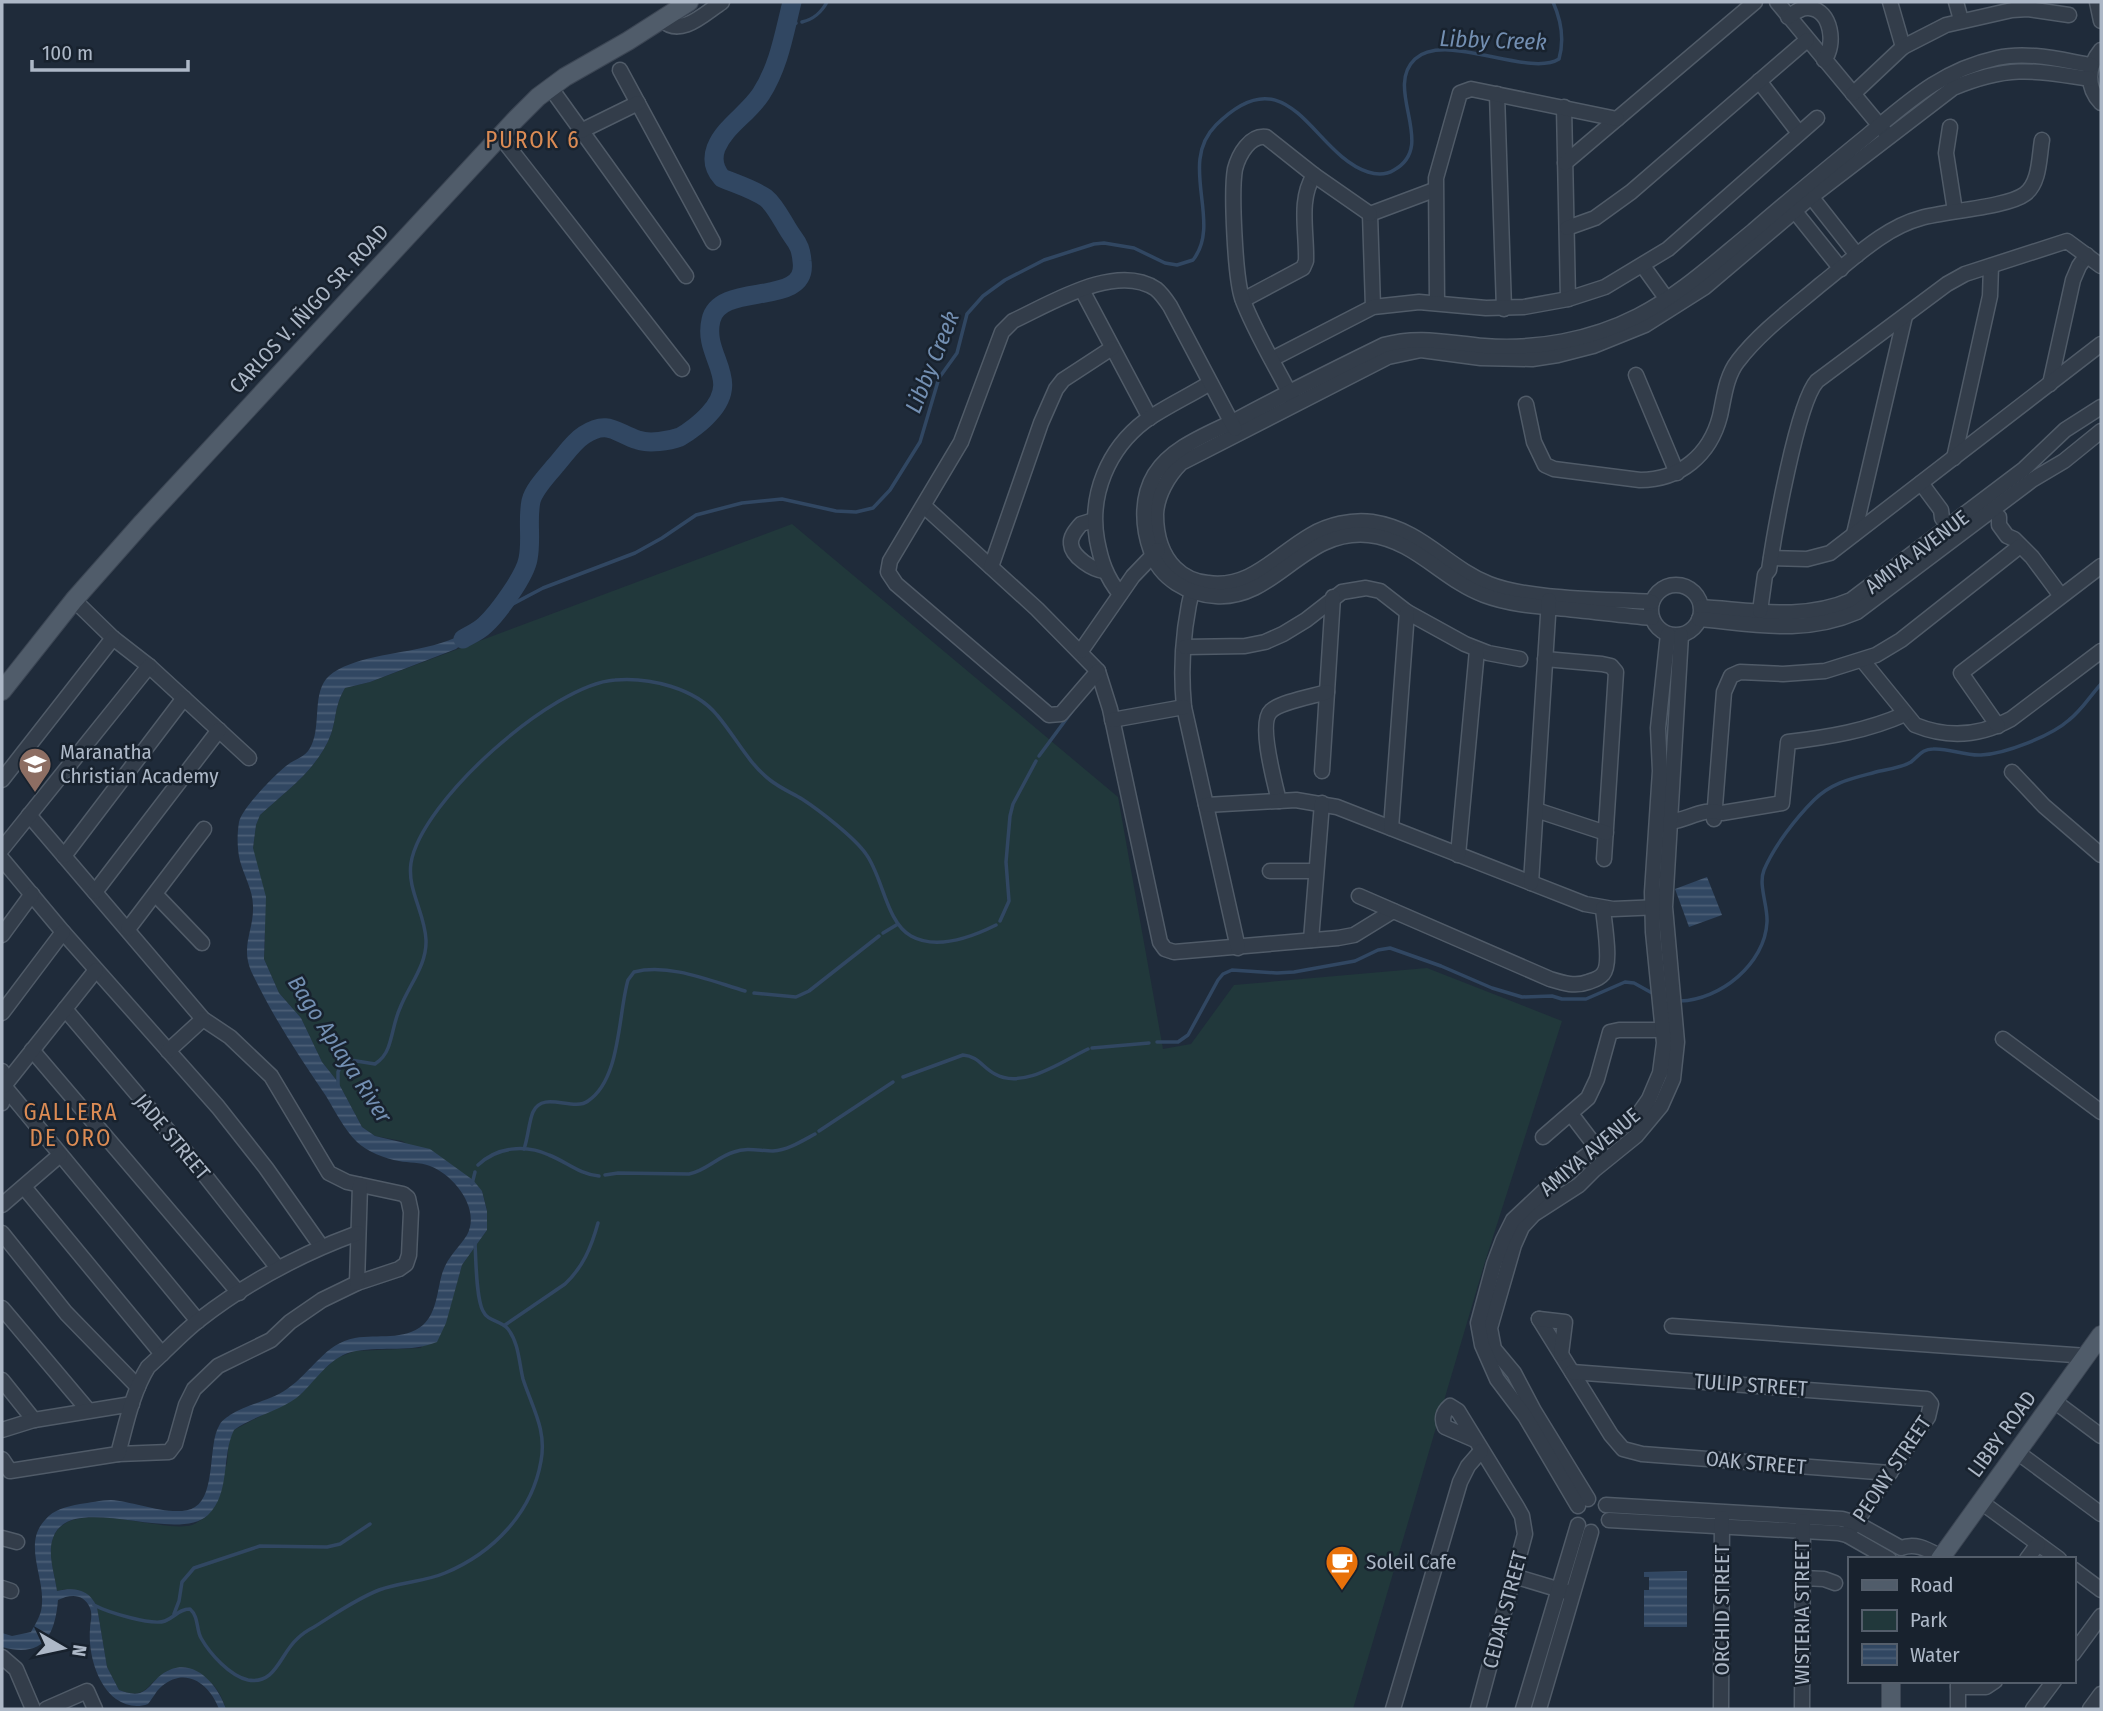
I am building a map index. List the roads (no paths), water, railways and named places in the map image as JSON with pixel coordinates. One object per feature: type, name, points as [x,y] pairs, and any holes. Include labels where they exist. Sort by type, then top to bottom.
[{"type":"main road","name":"CARLOS V. IÑIGO SR. ROAD","points":[[2,691],[74,600],[143,522],[500,136],[550,87],[689,2]]},
{"type":"main road","name":"LIBBY ROAD","points":[[1941,1557],[2101,1335]]},
{"type":"main road","points":[[1891,1683],[1891,1709]]},
{"type":"street","points":[[662,20],[671,26],[682,27],[722,2]]},
{"type":"street","points":[[1565,163],[1755,2]]},
{"type":"street","points":[[1776,2],[1884,131]]},
{"type":"street","points":[[1890,2],[1903,47]]},
{"type":"street","points":[[1956,2],[1961,20]]},
{"type":"street","points":[[2096,2],[2101,21]]},
{"type":"street","points":[[1853,94],[1903,47],[1946,25],[2026,6],[2069,15]]},
{"type":"street","points":[[1788,17],[1804,8],[1817,10],[1825,20],[1831,42],[1829,54],[1824,60]]},
{"type":"street","points":[[1567,228],[1595,218],[1656,173],[1807,40]]},
{"type":"street","points":[[2101,50],[2090,72],[2091,89],[2101,103]]},
{"type":"street","points":[[1653,602],[1549,601],[1519,604],[1483,595],[1404,545],[1388,538],[1357,534],[1330,539],[1316,545],[1265,582],[1243,593],[1222,596],[1193,585],[1182,587],[1166,574],[1144,519],[1146,501],[1154,475],[1182,448],[1234,428],[1384,345],[1400,340],[1425,339],[1484,346],[1556,343],[1616,325],[1670,303],[1698,277],[1884,131],[1946,75],[1997,58],[2030,56],[2090,72]]},
{"type":"street","points":[[621,70],[713,242]]},
{"type":"street","points":[[1759,81],[1799,133]]},
{"type":"street","points":[[550,87],[686,276]]},
{"type":"street","points":[[1437,302],[1434,190],[1440,156],[1460,93],[1471,89],[1617,119]]},
{"type":"street","points":[[1497,94],[1504,309]]},
{"type":"street","points":[[581,131],[638,103]]},
{"type":"street","points":[[1564,107],[1568,299]]},
{"type":"street","points":[[1272,359],[1373,307],[1404,302],[1437,302],[1504,309],[1542,305],[1605,286],[1668,249],[1817,118]]},
{"type":"street","points":[[1950,127],[1946,153],[1955,211]]},
{"type":"street","points":[[500,136],[682,369]]},
{"type":"street","points":[[1292,398],[1243,300],[1237,267],[1234,182],[1238,161],[1252,140],[1262,136],[1272,139],[1314,175],[1370,214]]},
{"type":"street","points":[[1526,404],[1534,442],[1545,465],[1554,469],[1640,480],[1655,480],[1677,473],[1696,460],[1714,436],[1729,379],[1738,361],[1791,310],[1857,255],[1895,229],[1910,222],[2025,194],[2035,181],[2042,140]]},
{"type":"street","points":[[1243,300],[1303,268],[1306,261],[1305,198],[1308,184],[1314,175]]},
{"type":"street","points":[[1370,214],[1434,190]]},
{"type":"street","points":[[1807,192],[1857,255]]},
{"type":"street","points":[[1791,206],[1840,269]]},
{"type":"street","points":[[1370,214],[1373,307]]},
{"type":"street","points":[[1764,611],[1772,576],[1770,564],[1808,394],[1829,371],[1947,284],[1965,275],[2064,242],[2071,242],[2101,266]]},
{"type":"street","points":[[2050,384],[2076,272],[2087,255]]},
{"type":"street","points":[[1643,266],[1670,303]]},
{"type":"street","points":[[1954,458],[1990,296],[1991,266]]},
{"type":"street","points":[[1098,671],[1061,714],[1049,715],[896,584],[888,572],[890,561],[961,442],[1002,332],[1013,321],[1102,281],[1133,282],[1156,289],[1170,306],[1234,428]]},
{"type":"street","points":[[1082,290],[1150,418]]},
{"type":"street","points":[[1854,534],[1905,316]]},
{"type":"street","points":[[1877,336],[1898,349]]},
{"type":"street","points":[[1770,564],[1819,557],[1854,534],[2101,344]]},
{"type":"street","points":[[991,567],[1041,423],[1056,390],[1063,380],[1112,348]]},
{"type":"street","points":[[2058,349],[2079,362]]},
{"type":"street","points":[[1636,375],[1677,473]]},
{"type":"street","points":[[1120,594],[1104,571],[1094,520],[1101,484],[1110,460],[1128,438],[1150,418],[1210,383]]},
{"type":"street","name":"AMIYA AVENUE","points":[[1992,509],[2031,463],[2066,430],[2101,407]]},
{"type":"street","points":[[1962,422],[1981,437]]},
{"type":"street","name":"AMIYA AVENUE","points":[[1700,613],[1814,612],[1851,600],[1949,528],[1992,509],[2063,461],[2101,431]]},
{"type":"street","points":[[1917,486],[1933,516],[1949,528]]},
{"type":"street","points":[[1863,497],[1883,513]]},
{"type":"street","points":[[923,506],[1081,651],[1098,671],[1112,720],[1162,946],[1174,952],[1238,948],[1353,934],[1393,911]]},
{"type":"street","points":[[1992,509],[2006,520],[2014,531],[2017,543],[2061,596]]},
{"type":"street","points":[[1094,520],[1081,524],[1070,543],[1074,552],[1092,568],[1104,571]]},
{"type":"street","name":"AMIYA AVENUE","points":[[1700,613],[1788,626],[1828,623],[1870,605],[1949,528]]},
{"type":"street","points":[[1717,814],[1724,692],[1728,673],[1818,672],[1863,661],[1901,639],[2017,543]]},
{"type":"street","points":[[1081,651],[1120,594],[1156,551]]},
{"type":"street","points":[[1998,726],[1961,673],[2101,566]]},
{"type":"street","points":[[1193,585],[1182,676],[1184,707],[1238,948]]},
{"type":"street","points":[[1678,585],[1693,592],[1700,613],[1692,629],[1675,635],[1658,628],[1652,618],[1653,602],[1663,589],[1678,585]]},
{"type":"street","points":[[1185,647],[1245,646],[1265,642],[1306,620],[1333,597],[1354,589],[1366,588],[1380,591],[1407,612],[1478,650],[1520,659]]},
{"type":"street","points":[[1322,771],[1333,597]]},
{"type":"street","points":[[74,600],[249,758]]},
{"type":"street","points":[[1549,601],[1652,618]]},
{"type":"street","points":[[1531,883],[1549,601]]},
{"type":"street","points":[[1391,828],[1407,612]]},
{"type":"street","name":"AMIYA AVENUE","points":[[1583,1502],[1525,1407],[1497,1379],[1484,1353],[1485,1336],[1478,1323],[1503,1240],[1513,1220],[1531,1210],[1563,1173],[1602,1154],[1649,1099],[1662,1063],[1670,1030],[1659,907],[1662,822],[1658,728],[1675,635]]},
{"type":"street","points":[[2,780],[113,638]]},
{"type":"street","points":[[1458,855],[1478,650]]},
{"type":"street","points":[[1863,661],[1918,727],[1973,734],[2011,719],[2101,651]]},
{"type":"street","points":[[1545,659],[1616,666],[1617,684],[1604,859]]},
{"type":"street","points":[[2,849],[149,666]]},
{"type":"street","points":[[1279,801],[1264,715],[1327,692]]},
{"type":"street","points":[[64,856],[184,698]]},
{"type":"street","points":[[1112,720],[1184,707]]},
{"type":"street","points":[[1662,822],[1782,803],[1788,742],[1852,733],[1878,726],[1905,714]]},
{"type":"street","points":[[95,892],[219,730]]},
{"type":"street","points":[[2012,772],[2044,806],[2101,855]]},
{"type":"street","points":[[1206,805],[1296,800],[1321,803],[1358,814],[1585,904],[1603,908],[1659,907]]},
{"type":"street","points":[[1311,940],[1321,803]]},
{"type":"street","points":[[1536,810],[1606,833]]},
{"type":"street","points":[[4,1469],[118,1454],[169,1452],[177,1440],[186,1405],[194,1389],[218,1366],[271,1340],[309,1307],[358,1283],[406,1265],[410,1255],[411,1212],[408,1198],[403,1194],[338,1179],[329,1173],[271,1076],[230,1037],[202,1018],[29,816]]},
{"type":"street","points":[[128,929],[204,829]]},
{"type":"street","points":[[2,859],[63,933],[218,1107],[267,1168],[321,1246]]},
{"type":"street","points":[[1270,871],[1316,871]]},
{"type":"street","points":[[2,935],[32,894]]},
{"type":"street","points":[[156,895],[202,943]]},
{"type":"street","points":[[1359,896],[1550,979],[1571,985],[1598,979],[1605,972],[1608,961],[1603,908]]},
{"type":"street","points":[[2,1013],[63,933]]},
{"type":"street","points":[[4,1086],[96,970]]},
{"type":"street","name":"JADE STREET","points":[[65,1009],[192,1160],[277,1267]]},
{"type":"street","points":[[168,1051],[202,1018]]},
{"type":"street","points":[[1543,1137],[1588,1098],[1593,1090],[1610,1032],[1670,1030]]},
{"type":"street","points":[[2003,1039],[2101,1112]]},
{"type":"street","points":[[33,1050],[239,1293]]},
{"type":"street","points":[[2,1071],[2,1103]]},
{"type":"street","points":[[4,1086],[198,1321]]},
{"type":"street","points":[[1571,1114],[1602,1154]]},
{"type":"street","points":[[2,1205],[60,1154]]},
{"type":"street","points":[[358,1283],[360,1185]]},
{"type":"street","points":[[24,1187],[162,1354]]},
{"type":"street","points":[[2,1233],[66,1313],[138,1387]]},
{"type":"street","points":[[118,1454],[138,1387],[148,1367],[162,1354],[198,1321],[277,1267],[321,1246],[359,1233]]},
{"type":"street","points":[[2,1308],[88,1410]]},
{"type":"street","points":[[1672,1326],[2087,1356]]},
{"type":"street","points":[[1561,1354],[1572,1372]]},
{"type":"street","name":"TULIP STREET","points":[[1572,1372],[1920,1397],[1930,1401]]},
{"type":"street","name":"OAK STREET","points":[[1572,1372],[1611,1435],[1623,1449],[1642,1454],[1890,1473]]},
{"type":"street","points":[[2,1381],[34,1420]]},
{"type":"street","name":"PEONY STREET","points":[[1847,1535],[1928,1417],[1930,1401]]},
{"type":"street","points":[[2054,1401],[2101,1436]]},
{"type":"street","points":[[2,1430],[34,1420],[132,1404]]},
{"type":"street","name":"CEDAR STREET","points":[[1393,1709],[1460,1482],[1478,1446],[1522,1516],[1525,1534],[1478,1709]]},
{"type":"street","points":[[2017,1452],[2101,1514]]},
{"type":"street","points":[[1585,1529],[1575,1514],[1583,1502],[1598,1499],[1607,1513]]},
{"type":"street","points":[[1981,1502],[2056,1557]]},
{"type":"street","points":[[1607,1513],[1803,1523],[1842,1519],[1856,1523],[1895,1555]]},
{"type":"street","points":[[1585,1529],[1601,1530],[1607,1513]]},
{"type":"street","name":"ORCHID STREET","points":[[1721,1518],[1721,1709]]},
{"type":"street","points":[[1803,1523],[1847,1535],[1895,1555]]},
{"type":"street","name":"WISTERIA STREET","points":[[1802,1709],[1803,1523]]},
{"type":"street","points":[[1523,1709],[1566,1591],[1585,1529]]},
{"type":"street","points":[[2,1538],[17,1542]]},
{"type":"street","points":[[2028,1557],[2038,1544]]},
{"type":"street","points":[[1895,1555],[1910,1545],[1922,1547],[1938,1557]]},
{"type":"street","points":[[2075,1571],[2101,1590]]},
{"type":"street","points":[[1514,1576],[1566,1591]]},
{"type":"street","points":[[1802,1578],[1824,1579],[1835,1583]]},
{"type":"street","points":[[1539,1709],[1566,1591]]},
{"type":"street","points":[[2075,1651],[2101,1616]]},
{"type":"street","points":[[2,1657],[16,1669],[33,1709]]},
{"type":"street","points":[[1958,1709],[1958,1684],[1986,1687],[1991,1683]]},
{"type":"street","points":[[2034,1709],[2053,1683]]},
{"type":"street","points":[[46,1709],[87,1691],[95,1709]]},
{"type":"street","points":[[2090,1709],[2101,1694]]},
{"type":"water","points":[[485,625],[456,649],[370,682],[345,688],[325,747],[310,769],[260,815],[253,848],[266,897],[264,959],[279,993],[301,1018],[322,1062],[338,1082],[362,1127],[375,1136],[430,1149],[473,1180],[482,1191],[487,1211],[487,1230],[462,1265],[446,1323],[437,1342],[417,1347],[347,1353],[332,1362],[294,1400],[234,1430],[220,1496],[208,1515],[193,1523],[173,1525],[101,1518],[79,1518],[63,1524],[51,1544],[57,1591],[81,1591],[94,1601],[107,1667],[119,1690],[140,1693],[161,1675],[182,1667],[192,1669],[209,1681],[226,1709],[219,1709],[203,1685],[188,1678],[171,1680],[158,1690],[148,1704],[128,1705],[109,1693],[95,1668],[90,1638],[91,1611],[80,1597],[58,1600],[50,1634],[37,1647],[16,1650],[2,1647],[2,1633],[12,1636],[31,1632],[40,1615],[42,1593],[35,1549],[39,1529],[45,1520],[65,1507],[107,1500],[177,1511],[195,1507],[202,1501],[206,1491],[216,1434],[222,1421],[237,1411],[287,1389],[327,1352],[344,1341],[399,1335],[423,1325],[434,1308],[444,1268],[467,1235],[470,1225],[468,1204],[456,1185],[439,1170],[382,1156],[357,1142],[278,1022],[253,975],[247,956],[253,900],[240,861],[238,836],[239,822],[253,800],[277,774],[310,748],[315,736],[320,690],[329,676],[362,660],[433,645]]},
{"type":"water","points":[[1707,877],[1722,915],[1689,927],[1675,889]]},
{"type":"water","points":[[1687,1571],[1687,1627],[1644,1627],[1644,1590],[1649,1590],[1649,1577],[1644,1577],[1644,1572]]},
{"type":"waterway","points":[[463,639],[490,619],[522,575],[529,552],[531,501],[541,483],[572,445],[599,428],[612,429],[648,442],[680,437],[691,430],[709,414],[722,389],[722,378],[710,333],[711,320],[718,308],[746,296],[792,285],[800,276],[802,261],[799,248],[774,206],[750,189],[722,178],[714,160],[720,140],[756,101],[767,83],[780,50],[792,2]]},
{"type":"waterway","points":[[802,22],[817,15],[827,2]]},
{"type":"waterway","name":"Libby Creek","points":[[494,614],[543,588],[635,553],[696,515],[742,503],[782,499],[836,511],[856,512],[873,508],[890,490],[920,442],[939,378],[957,353],[967,314],[983,296],[1005,280],[1044,260],[1094,244],[1134,248],[1165,263],[1177,265],[1193,260],[1201,245],[1204,228],[1199,175],[1205,140],[1216,125],[1241,105],[1263,99],[1282,103],[1299,114],[1348,162],[1371,173],[1391,172],[1406,160],[1411,147],[1412,132],[1404,86],[1407,71],[1415,59],[1429,52],[1446,50],[1528,63],[1545,63],[1559,59],[1561,29],[1553,2]]},
{"type":"waterway","points":[[785,27],[796,23]]},
{"type":"waterway","name":"Bago Aplaya River","points":[[338,1085],[338,1072],[344,1059],[375,1064],[384,1056],[398,1013],[424,958],[425,930],[410,873],[420,838],[438,809],[464,779],[526,723],[589,686],[615,680],[642,680],[684,691],[708,706],[762,773],[818,810],[861,847],[872,864],[896,921],[911,936],[931,942],[943,942],[976,934],[996,925]]},
{"type":"waterway","points":[[1680,1001],[1695,999],[1725,987],[1738,977],[1758,952],[1767,922],[1762,882],[1764,870],[1786,833],[1821,794],[1845,781],[1904,765],[1929,749],[1981,755],[2027,743],[2069,720],[2101,684]]},
{"type":"waterway","points":[[1039,756],[1073,710]]},
{"type":"waterway","points":[[1000,921],[1009,901],[1006,862],[1010,816],[1013,804],[1036,761]]},
{"type":"waterway","points":[[883,933],[898,924]]},
{"type":"waterway","points":[[754,993],[796,997],[809,991],[879,936]]},
{"type":"waterway","points":[[1157,1042],[1178,1042],[1188,1035],[1218,980],[1232,970],[1294,972],[1355,961],[1378,950],[1390,948],[1522,997],[1586,999],[1625,982],[1634,983],[1652,993]]},
{"type":"waterway","points":[[524,1149],[533,1112],[538,1106],[551,1102],[582,1104],[599,1091],[613,1062],[628,980],[634,972],[676,971],[745,991]]},
{"type":"waterway","points":[[1092,1048],[1149,1043]]},
{"type":"waterway","points":[[903,1077],[963,1055],[977,1060],[995,1074],[1018,1079],[1042,1072],[1088,1049]]},
{"type":"waterway","points":[[819,1131],[893,1082]]},
{"type":"waterway","points":[[605,1175],[689,1174],[734,1152],[749,1149],[779,1150],[815,1134]]},
{"type":"waterway","points":[[478,1165],[502,1151],[530,1149],[585,1173],[599,1176]]},
{"type":"waterway","points":[[472,1184],[475,1172]]},
{"type":"waterway","points":[[505,1325],[571,1278],[586,1256],[598,1223]]},
{"type":"waterway","points":[[94,1605],[150,1622],[165,1621],[183,1610],[190,1609],[195,1616],[201,1638],[215,1657],[241,1678],[257,1680],[265,1678],[277,1667],[301,1635],[354,1602],[387,1587],[429,1578],[463,1565],[508,1529],[529,1498],[536,1480],[541,1461],[542,1439],[512,1335],[505,1326],[485,1315],[481,1305],[475,1243]]},
{"type":"waterway","points":[[174,1614],[182,1582],[194,1568],[260,1546],[327,1547],[340,1544],[370,1524]]},
{"type":"place","name":"Maranatha Christian Academy","points":[[35,794]]},
{"type":"place","name":"Soleil Cafe","points":[[1342,1592]]},
{"type":"district","name":"PUROK 6","points":[[533,140]]},
{"type":"district","name":"GALLERA DE ORO","points":[[71,1125]]}]
